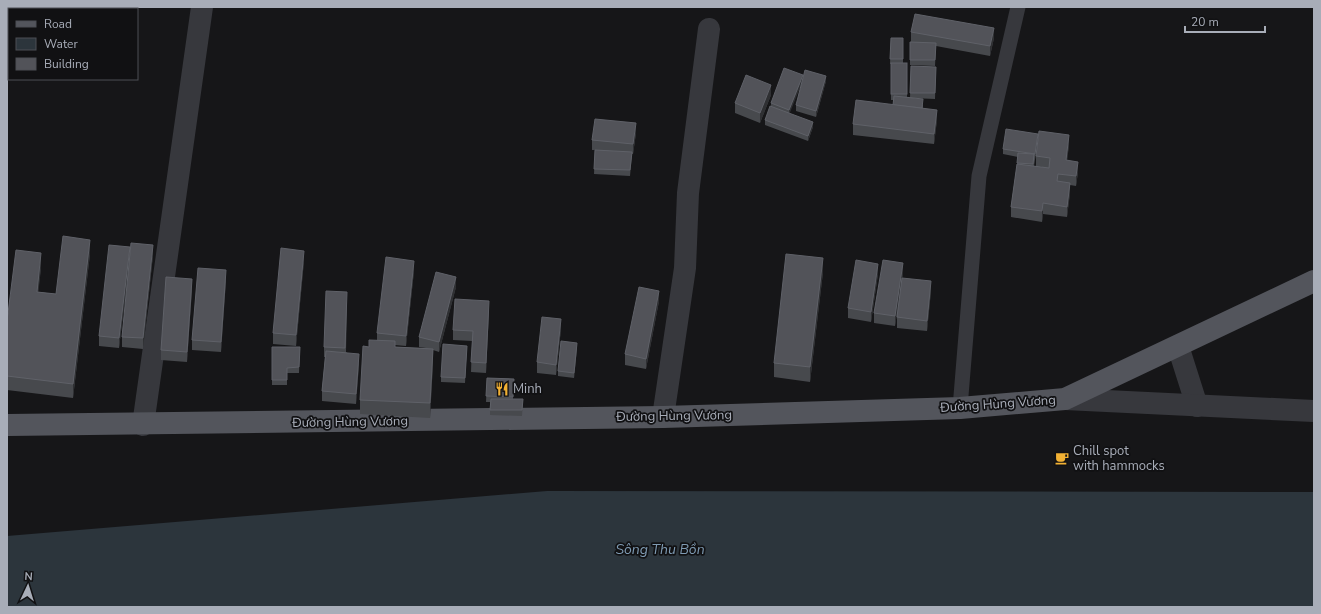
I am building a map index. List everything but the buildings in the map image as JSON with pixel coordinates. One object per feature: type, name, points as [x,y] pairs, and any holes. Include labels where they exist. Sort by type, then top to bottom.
[{"type":"main road","name":"Đường Hùng Vương","points":[[7,425],[663,417],[960,408],[1065,399],[1314,281]]},
{"type":"street","points":[[143,424],[202,7]]},
{"type":"street","points":[[663,417],[685,268],[688,193],[709,29]]},
{"type":"street","points":[[1178,346],[1198,406]]},
{"type":"street","points":[[1065,399],[1314,411]]},
{"type":"lane","points":[[960,408],[979,176],[1018,7]]},
{"type":"water","name":"Sông Thu Bồn","points":[[547,491],[1314,492],[1314,607],[7,607],[7,536]]},
{"type":"place","name":"Minh","points":[[502,389]]},
{"type":"place","name":"Chill spot with hammocks","points":[[1062,458]]}]
